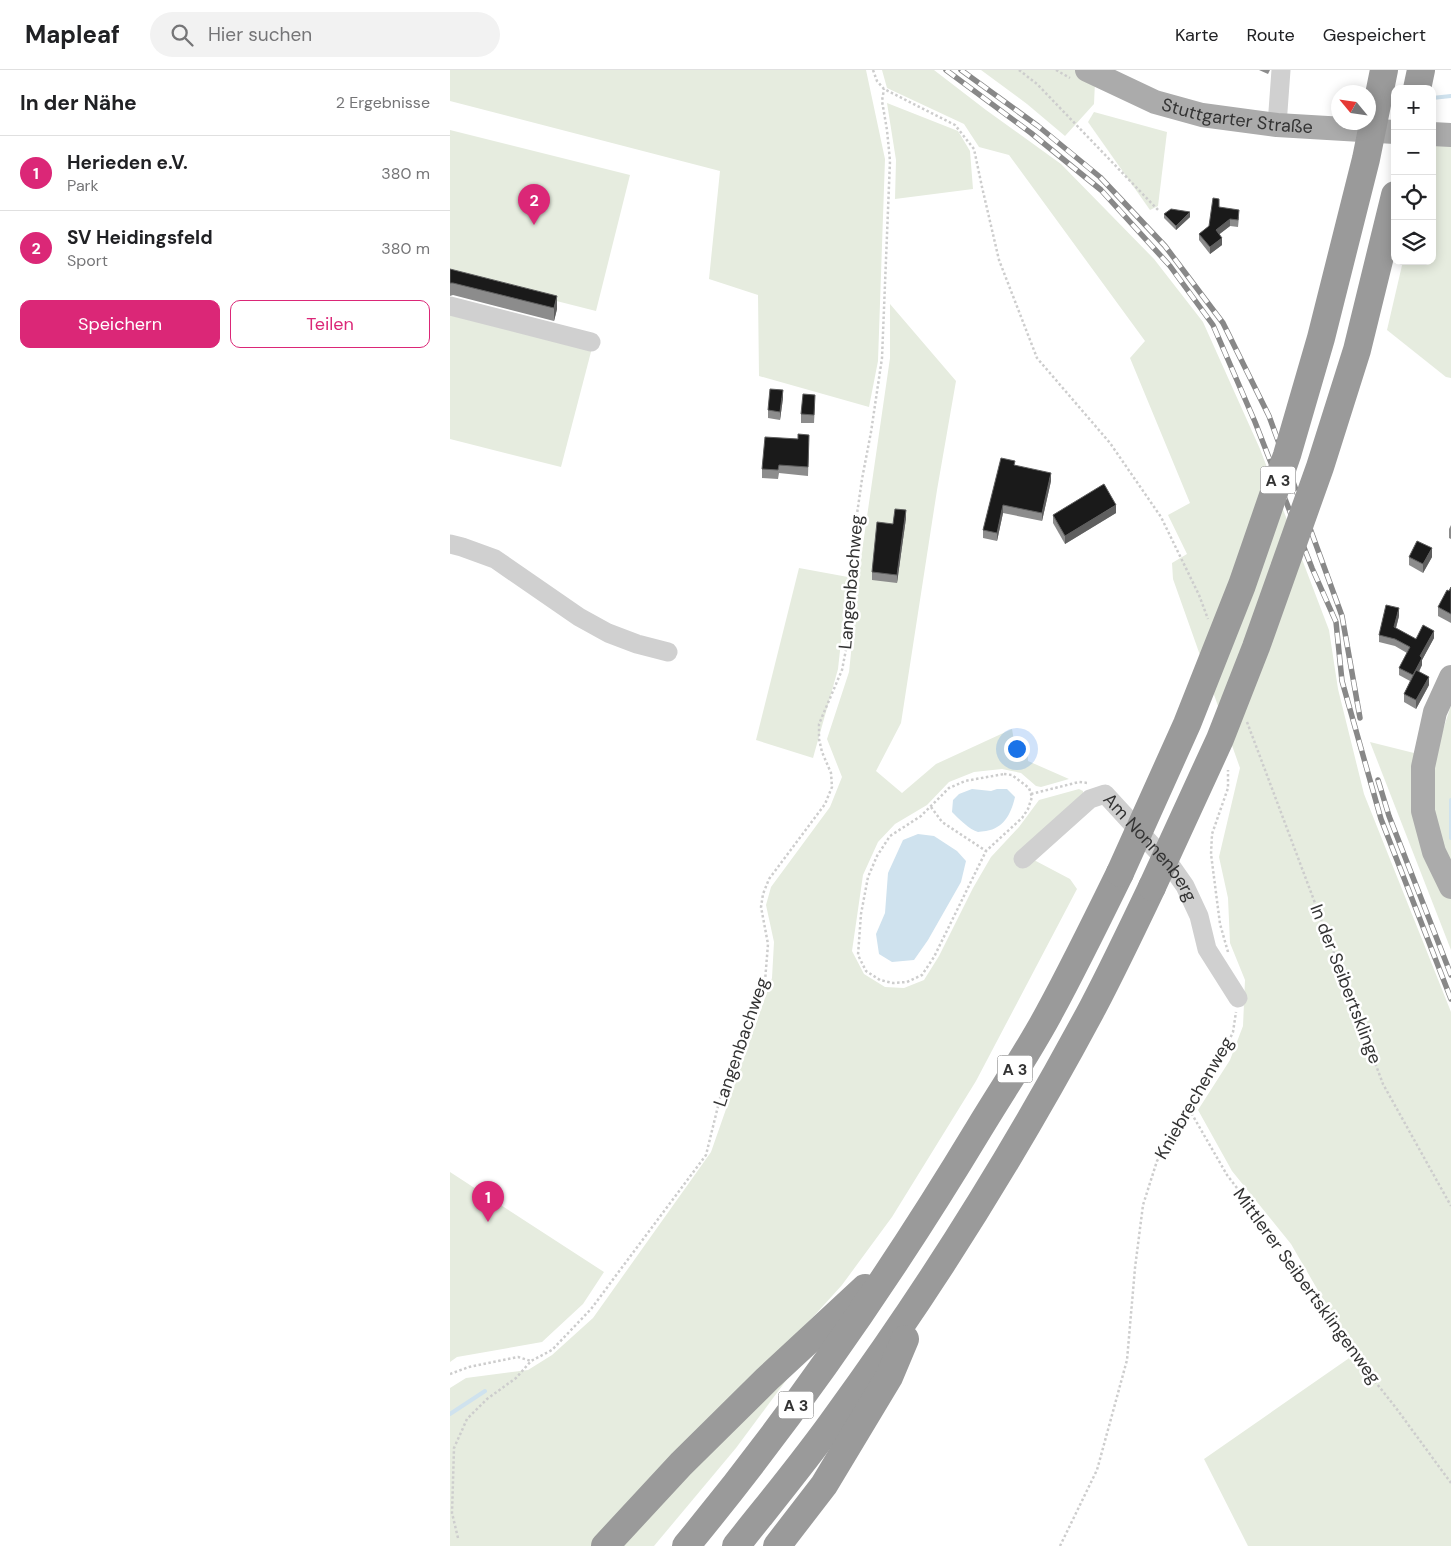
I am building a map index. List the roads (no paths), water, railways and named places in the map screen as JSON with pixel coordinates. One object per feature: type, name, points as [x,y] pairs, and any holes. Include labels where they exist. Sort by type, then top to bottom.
[{"type":"highway","name":"A 3","points":[[686,1546],[764,1449],[898,1258],[1048,1014],[1120,873],[1187,724],[1242,585],[1287,455],[1321,338],[1366,159],[1384,70]]},
{"type":"highway","points":[[1418,85],[1421,70]]},
{"type":"highway","name":"A 3","points":[[736,1546],[837,1417],[929,1282],[1020,1137],[1092,1007],[1152,887],[1220,739],[1256,646],[1317,476],[1357,350],[1391,211]]},
{"type":"highway","points":[[606,1546],[681,1464],[766,1379],[898,1258]]},
{"type":"highway","name":"A 3","points":[[777,1546],[824,1485],[889,1378],[929,1282]]},
{"type":"main road","name":"Stuttgarter Straße","points":[[1087,70],[1156,102],[1202,118],[1277,125],[1391,132]]},
{"type":"main road","points":[[1436,134],[1451,135]]},
{"type":"main road","points":[[1451,676],[1435,712],[1422,767],[1423,812],[1434,852],[1451,887]]},
{"type":"lane","points":[[1277,125],[1281,70]]},
{"type":"lane","points":[[450,306],[591,342]]},
{"type":"lane","points":[[450,544],[495,559],[579,617],[608,633],[637,644],[668,652]]},
{"type":"lane","name":"Am Nonnenberg","points":[[1023,859],[1090,799],[1106,794],[1171,866],[1185,886],[1199,916],[1207,950],[1238,998]]},
{"type":"water","points":[[972,789],[991,791],[1007,789],[1015,797],[1009,814],[998,827],[978,832],[952,812],[953,800],[959,794]]},
{"type":"water","points":[[918,834],[934,836],[957,851],[966,861],[961,882],[928,940],[914,960],[892,962],[879,954],[876,934],[885,913],[888,873],[903,840]]},
{"type":"waterway","points":[[1436,98],[1451,96]]},
{"type":"waterway","points":[[1451,800],[1451,838]]},
{"type":"waterway","points":[[450,1414],[485,1391]]},
{"type":"railway","points":[[946,70],[1031,133],[1101,190],[1170,266],[1213,325],[1255,422],[1312,568],[1336,622],[1342,681],[1381,819],[1451,999]]},
{"type":"railway","points":[[961,70],[1038,126],[1100,177],[1165,246],[1223,323],[1269,416],[1342,616],[1360,718]]},
{"type":"railway","points":[[1378,780],[1389,816],[1451,975]]},
{"type":"place","name":"SV Heidingsfeld","points":[[534,225]]},
{"type":"place","name":"Herieden e.V.","points":[[488,1222]]}]
